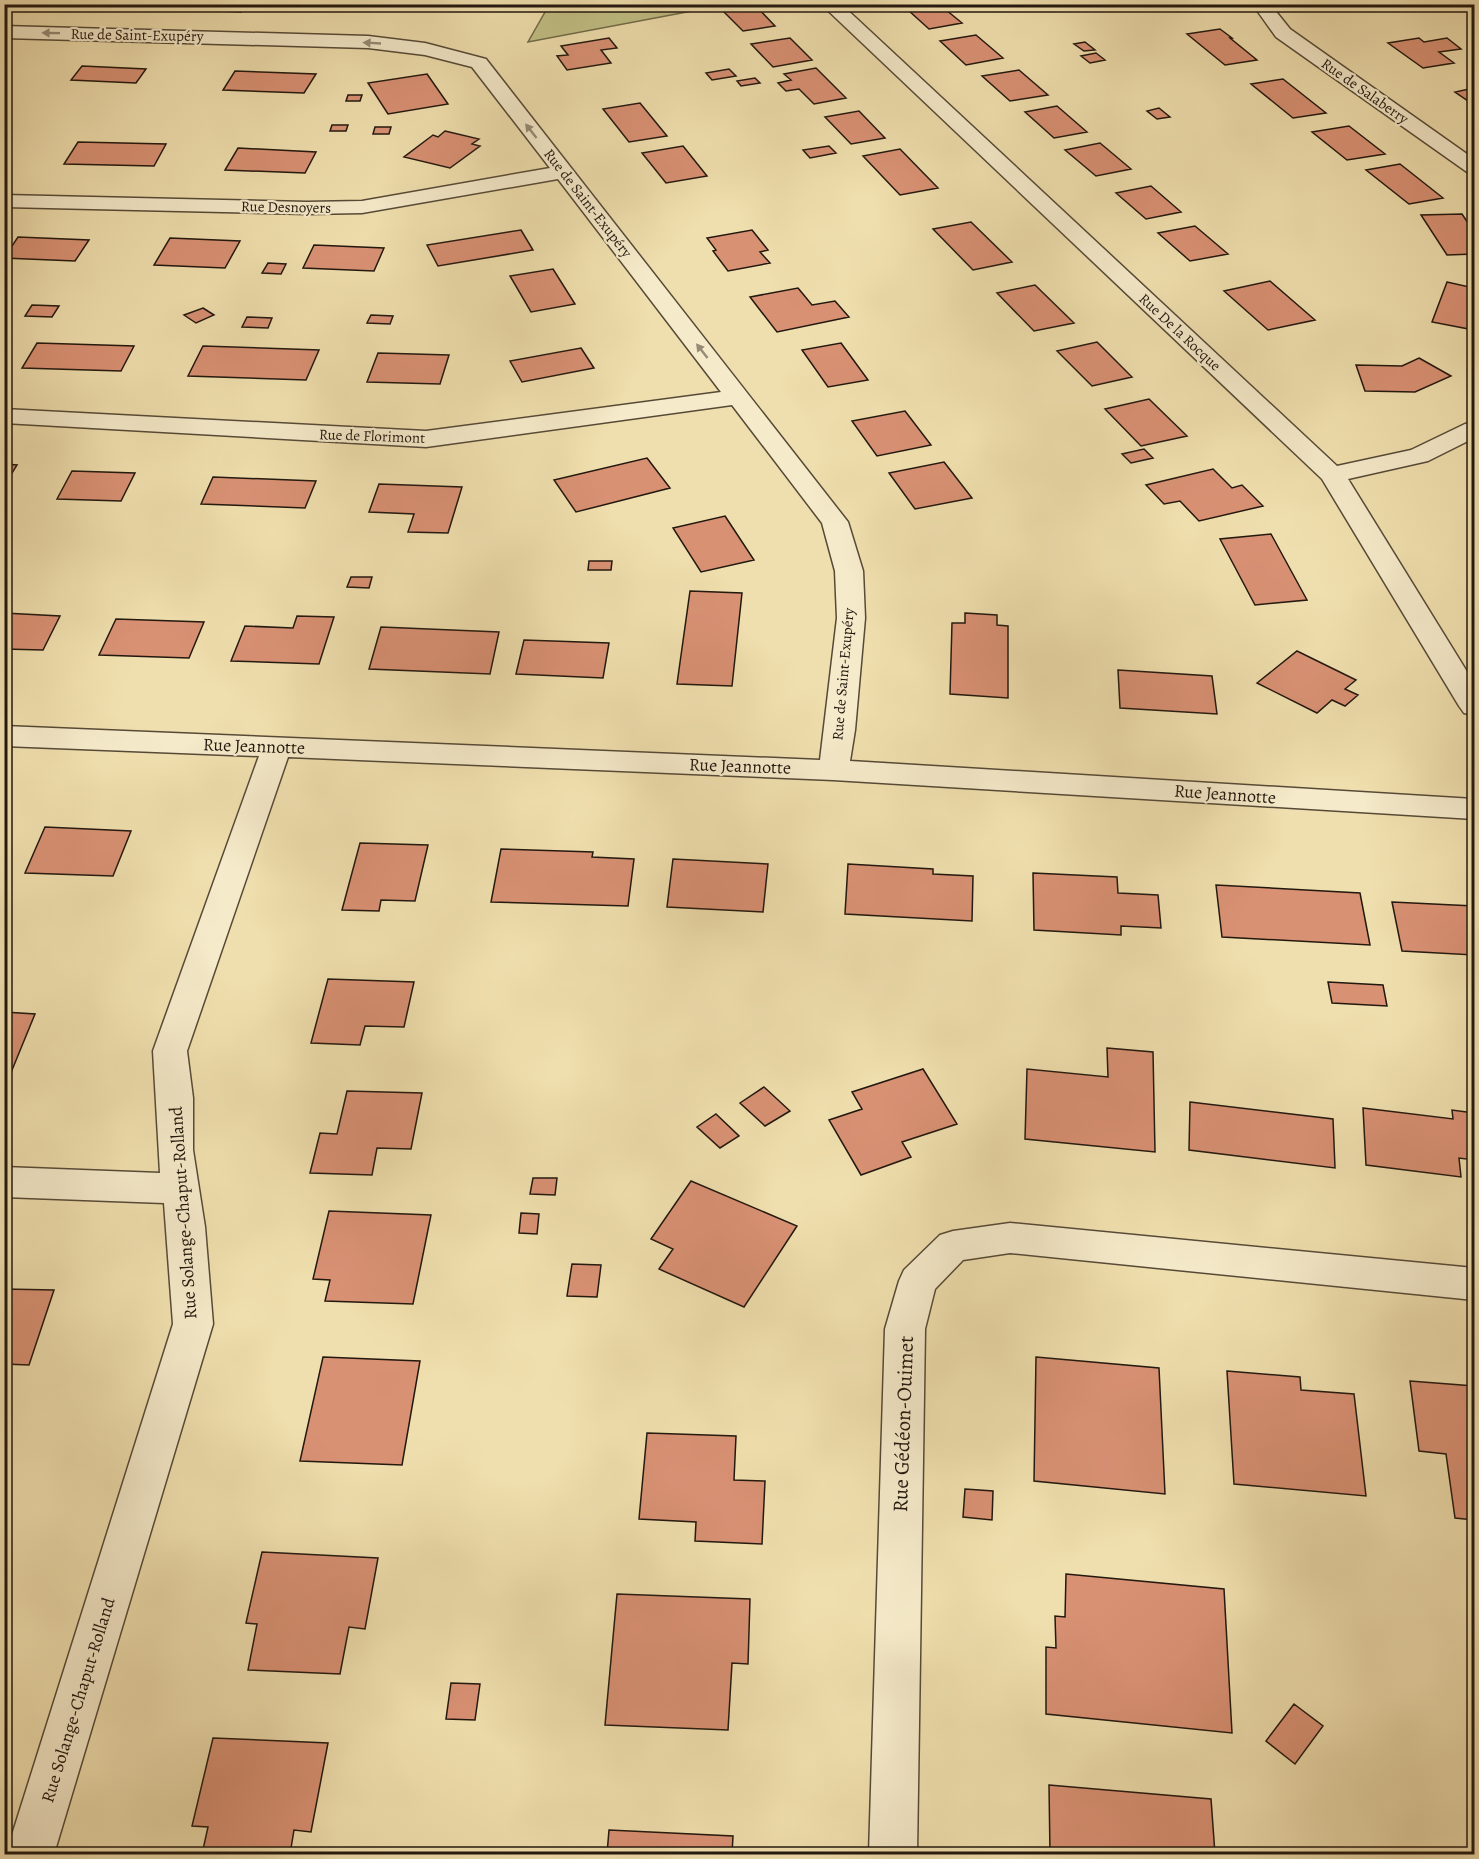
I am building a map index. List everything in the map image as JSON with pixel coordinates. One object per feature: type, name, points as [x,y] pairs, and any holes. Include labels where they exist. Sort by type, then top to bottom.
[{"type":"street","name":"Rue De la Rocque","points":[[830,4],[1332,475],[1474,706]]},
{"type":"street","name":"Rue de Salaberry","points":[[1265,4],[1265,9],[1283,33],[1474,168]]},
{"type":"street","name":"Rue de Saint-Exupéry","points":[[4,32],[292,39],[392,44],[450,52],[479,63],[835,522],[849,571],[851,618],[840,730],[833,770]]},
{"type":"street","name":"Rue Desnoyers","points":[[4,201],[307,208],[362,207],[564,172]]},
{"type":"street","name":"Rue de Florimont","points":[[4,416],[426,439],[738,398]]},
{"type":"street","points":[[1332,475],[1419,456],[1474,429]]},
{"type":"street","name":"Rue Jeannotte","points":[[4,736],[833,770],[1474,809]]},
{"type":"street","name":"Rue Solange-Chaput-Rolland","points":[[30,1854],[193,1324],[186,1227],[175,1150],[175,1098],[170,1051],[277,747]]},
{"type":"street","points":[[4,1182],[180,1189]]},
{"type":"street","name":"Rue Gédéon-Ouimet","points":[[893,1854],[905,1329],[918,1281],[953,1246],[1010,1238],[1474,1284]]},
{"type":"shaded area","points":[[549,4],[724,5],[528,42]]},
{"type":"building","points":[[45,4],[130,4],[126,9],[43,6]]},
{"type":"building","points":[[205,4],[263,4],[260,10],[242,9],[241,12],[202,10]]},
{"type":"building","points":[[754,4],[775,26],[743,31],[718,6]]},
{"type":"building","points":[[1166,4],[1205,4],[1206,8],[1167,7]]},
{"type":"building","points":[[940,5],[962,23],[929,29],[908,10]]},
{"type":"building","points":[[1220,29],[1257,60],[1225,65],[1187,34]]},
{"type":"building","points":[[976,35],[1003,58],[966,65],[940,41]]},
{"type":"building","points":[[609,38],[617,48],[601,50],[611,63],[567,70],[557,56],[568,55],[561,46]]},
{"type":"building","points":[[790,38],[812,60],[773,67],[751,44]]},
{"type":"building","points":[[1419,38],[1424,42],[1447,38],[1461,49],[1439,52],[1454,63],[1423,68],[1388,43]]},
{"type":"building","points":[[1085,42],[1095,50],[1084,51],[1074,44]]},
{"type":"building","points":[[1096,53],[1105,60],[1090,63],[1081,56]]},
{"type":"building","points":[[82,66],[146,69],[136,83],[71,80]]},
{"type":"building","points":[[816,68],[846,98],[814,104],[799,89],[786,91],[778,83],[791,80],[784,74]]},
{"type":"building","points":[[729,69],[736,76],[712,80],[706,73]]},
{"type":"building","points":[[1019,70],[1048,95],[1010,101],[982,76]]},
{"type":"building","points":[[235,71],[316,74],[304,93],[223,90]]},
{"type":"building","points":[[427,74],[448,104],[388,114],[368,83]]},
{"type":"building","points":[[755,78],[760,83],[741,86],[737,81]]},
{"type":"building","points":[[1283,79],[1326,113],[1293,118],[1251,84]]},
{"type":"building","points":[[1474,88],[1474,105],[1455,92]]},
{"type":"building","points":[[348,95],[362,95],[360,101],[346,101]]},
{"type":"building","points":[[640,103],[667,136],[629,142],[603,109]]},
{"type":"building","points":[[1057,106],[1087,132],[1054,138],[1025,112]]},
{"type":"building","points":[[1159,108],[1170,117],[1157,119],[1147,111]]},
{"type":"building","points":[[859,111],[885,138],[851,144],[825,117]]},
{"type":"building","points":[[332,125],[348,125],[346,131],[330,131]]},
{"type":"building","points":[[1349,126],[1385,154],[1347,160],[1312,132]]},
{"type":"building","points":[[375,127],[391,127],[389,134],[373,134]]},
{"type":"building","points":[[445,131],[479,139],[472,144],[480,146],[450,168],[404,157],[433,135],[438,137]]},
{"type":"building","points":[[78,142],[166,144],[154,166],[64,164]]},
{"type":"building","points":[[1100,143],[1131,169],[1096,176],[1065,150]]},
{"type":"building","points":[[683,146],[707,176],[666,183],[642,153]]},
{"type":"building","points":[[829,146],[836,153],[810,158],[803,150]]},
{"type":"building","points":[[238,148],[316,152],[305,173],[225,170]]},
{"type":"building","points":[[900,149],[938,188],[900,195],[863,156]]},
{"type":"building","points":[[1400,164],[1443,198],[1409,204],[1366,170]]},
{"type":"building","points":[[1151,186],[1181,212],[1146,219],[1116,193]]},
{"type":"building","points":[[1462,214],[1474,232],[1474,254],[1447,255],[1421,215]]},
{"type":"building","points":[[971,222],[1012,262],[973,270],[933,229]]},
{"type":"building","points":[[1195,226],[1228,254],[1190,261],[1158,233]]},
{"type":"building","points":[[521,230],[533,250],[438,266],[427,245]]},
{"type":"building","points":[[752,230],[768,250],[760,252],[770,263],[728,271],[713,251],[716,250],[707,238]]},
{"type":"building","points":[[18,237],[89,240],[75,261],[4,258]]},
{"type":"building","points":[[170,238],[240,241],[225,268],[154,265]]},
{"type":"building","points":[[314,245],[384,248],[374,271],[303,268]]},
{"type":"building","points":[[268,263],[286,264],[281,274],[262,273]]},
{"type":"building","points":[[553,269],[575,304],[531,312],[510,276]]},
{"type":"building","points":[[1270,281],[1315,320],[1268,330],[1224,291]]},
{"type":"building","points":[[1447,282],[1474,288],[1474,330],[1432,322]]},
{"type":"building","points":[[1035,285],[1074,323],[1034,331],[997,293]]},
{"type":"building","points":[[798,288],[812,305],[835,301],[849,317],[777,332],[750,297]]},
{"type":"building","points":[[32,305],[59,306],[52,317],[25,316]]},
{"type":"building","points":[[203,308],[214,315],[196,323],[184,315]]},
{"type":"building","points":[[371,315],[393,316],[390,324],[367,323]]},
{"type":"building","points":[[247,317],[272,318],[268,328],[242,327]]},
{"type":"building","points":[[1097,342],[1132,377],[1092,386],[1057,351]]},
{"type":"building","points":[[37,343],[134,346],[121,371],[22,368]]},
{"type":"building","points":[[841,343],[868,380],[828,387],[802,350]]},
{"type":"building","points":[[203,346],[319,350],[306,380],[188,376]]},
{"type":"building","points":[[581,348],[594,368],[522,382],[510,361]]},
{"type":"building","points":[[378,353],[449,355],[440,384],[367,382]]},
{"type":"building","points":[[1419,358],[1451,376],[1415,392],[1365,391],[1356,365],[1402,366]]},
{"type":"building","points":[[1149,399],[1187,436],[1141,446],[1105,409]]},
{"type":"building","points":[[905,411],[931,445],[877,456],[852,421]]},
{"type":"building","points":[[1144,449],[1153,458],[1131,463],[1122,454]]},
{"type":"building","points":[[647,458],[670,488],[576,512],[554,480]]},
{"type":"building","points":[[944,462],[972,498],[915,509],[889,473]]},
{"type":"building","points":[[4,464],[17,465],[4,486]]},
{"type":"building","points":[[1213,469],[1232,488],[1242,485],[1263,506],[1199,521],[1180,501],[1164,504],[1146,485]]},
{"type":"building","points":[[72,471],[135,473],[121,501],[57,499]]},
{"type":"building","points":[[213,477],[316,481],[305,508],[201,504]]},
{"type":"building","points":[[379,484],[462,487],[448,533],[408,532],[414,514],[369,512]]},
{"type":"building","points":[[725,516],[754,560],[701,572],[673,528]]},
{"type":"building","points":[[1271,534],[1307,600],[1255,605],[1220,539]]},
{"type":"building","points":[[589,561],[612,561],[611,570],[588,570]]},
{"type":"building","points":[[351,577],[372,577],[369,588],[347,587]]},
{"type":"building","points":[[690,591],[742,593],[732,686],[677,684]]},
{"type":"building","points":[[4,613],[60,616],[43,650],[4,649]]},
{"type":"building","points":[[965,613],[997,615],[997,625],[1008,626],[1008,698],[950,694],[952,623],[965,623]]},
{"type":"building","points":[[297,616],[334,617],[319,664],[231,661],[245,626],[293,628]]},
{"type":"building","points":[[116,619],[204,622],[189,658],[99,655]]},
{"type":"building","points":[[381,627],[499,632],[490,674],[369,669]]},
{"type":"building","points":[[524,640],[609,643],[603,678],[516,674]]},
{"type":"building","points":[[1297,651],[1356,680],[1345,689],[1358,695],[1345,706],[1332,700],[1317,713],[1257,683]]},
{"type":"building","points":[[1118,670],[1212,676],[1217,714],[1120,708]]},
{"type":"building","points":[[45,827],[131,831],[113,876],[25,873]]},
{"type":"building","points":[[360,843],[428,845],[415,901],[381,900],[379,911],[342,910]]},
{"type":"building","points":[[501,849],[593,852],[592,857],[634,859],[628,906],[491,902]]},
{"type":"building","points":[[673,859],[768,864],[763,912],[667,907]]},
{"type":"building","points":[[848,864],[933,869],[933,874],[973,876],[972,921],[845,914]]},
{"type":"building","points":[[1033,873],[1117,877],[1118,893],[1158,895],[1161,928],[1121,926],[1121,935],[1034,930]]},
{"type":"building","points":[[1216,885],[1360,893],[1370,945],[1222,937]]},
{"type":"building","points":[[1392,902],[1474,906],[1474,955],[1402,951]]},
{"type":"building","points":[[328,979],[414,982],[404,1027],[365,1026],[360,1045],[311,1043]]},
{"type":"building","points":[[1328,982],[1383,985],[1387,1006],[1332,1003]]},
{"type":"building","points":[[4,1012],[35,1014],[10,1075],[4,1075]]},
{"type":"building","points":[[1107,1048],[1153,1052],[1155,1152],[1025,1139],[1027,1069],[1108,1077]]},
{"type":"building","points":[[923,1069],[957,1124],[902,1142],[911,1157],[861,1175],[829,1120],[862,1109],[852,1092]]},
{"type":"building","points":[[764,1087],[790,1111],[765,1126],[740,1103]]},
{"type":"building","points":[[347,1091],[422,1093],[411,1149],[377,1148],[372,1175],[310,1173],[320,1133],[337,1134]]},
{"type":"building","points":[[1190,1102],[1333,1119],[1335,1168],[1189,1150]]},
{"type":"building","points":[[1363,1108],[1453,1119],[1452,1110],[1474,1113],[1474,1160],[1459,1158],[1461,1177],[1366,1165]]},
{"type":"building","points":[[716,1114],[739,1136],[720,1148],[697,1127]]},
{"type":"building","points":[[533,1178],[557,1178],[555,1195],[530,1194]]},
{"type":"building","points":[[691,1181],[797,1226],[744,1307],[659,1269],[673,1249],[651,1239]]},
{"type":"building","points":[[329,1211],[431,1215],[413,1304],[325,1301],[330,1280],[313,1279]]},
{"type":"building","points":[[521,1213],[539,1214],[537,1234],[519,1233]]},
{"type":"building","points":[[572,1264],[601,1265],[597,1297],[567,1296]]},
{"type":"building","points":[[4,1289],[54,1290],[29,1365],[4,1364]]},
{"type":"building","points":[[323,1357],[420,1361],[402,1465],[300,1461]]},
{"type":"building","points":[[1036,1357],[1159,1368],[1165,1494],[1034,1481]]},
{"type":"building","points":[[1227,1371],[1300,1377],[1301,1390],[1354,1394],[1366,1496],[1234,1484]]},
{"type":"building","points":[[1410,1381],[1474,1386],[1474,1520],[1455,1518],[1446,1454],[1419,1451]]},
{"type":"building","points":[[647,1433],[736,1436],[734,1480],[765,1481],[762,1544],[695,1541],[696,1522],[639,1519]]},
{"type":"building","points":[[965,1489],[993,1491],[992,1520],[963,1517]]},
{"type":"building","points":[[262,1552],[378,1558],[365,1629],[349,1627],[340,1674],[248,1670],[257,1624],[246,1623]]},
{"type":"building","points":[[1066,1574],[1224,1589],[1232,1733],[1046,1714],[1046,1647],[1056,1648],[1055,1616],[1065,1617]]},
{"type":"building","points":[[617,1594],[750,1599],[748,1664],[732,1663],[728,1730],[605,1725]]},
{"type":"building","points":[[451,1683],[480,1684],[475,1720],[446,1719]]},
{"type":"building","points":[[1294,1704],[1323,1726],[1295,1764],[1266,1741]]},
{"type":"building","points":[[213,1738],[328,1743],[311,1832],[294,1830],[290,1854],[202,1854],[208,1827],[192,1826]]},
{"type":"building","points":[[1049,1785],[1211,1799],[1215,1854],[1050,1854]]},
{"type":"building","points":[[609,1830],[733,1836],[732,1854],[607,1854]]}]
